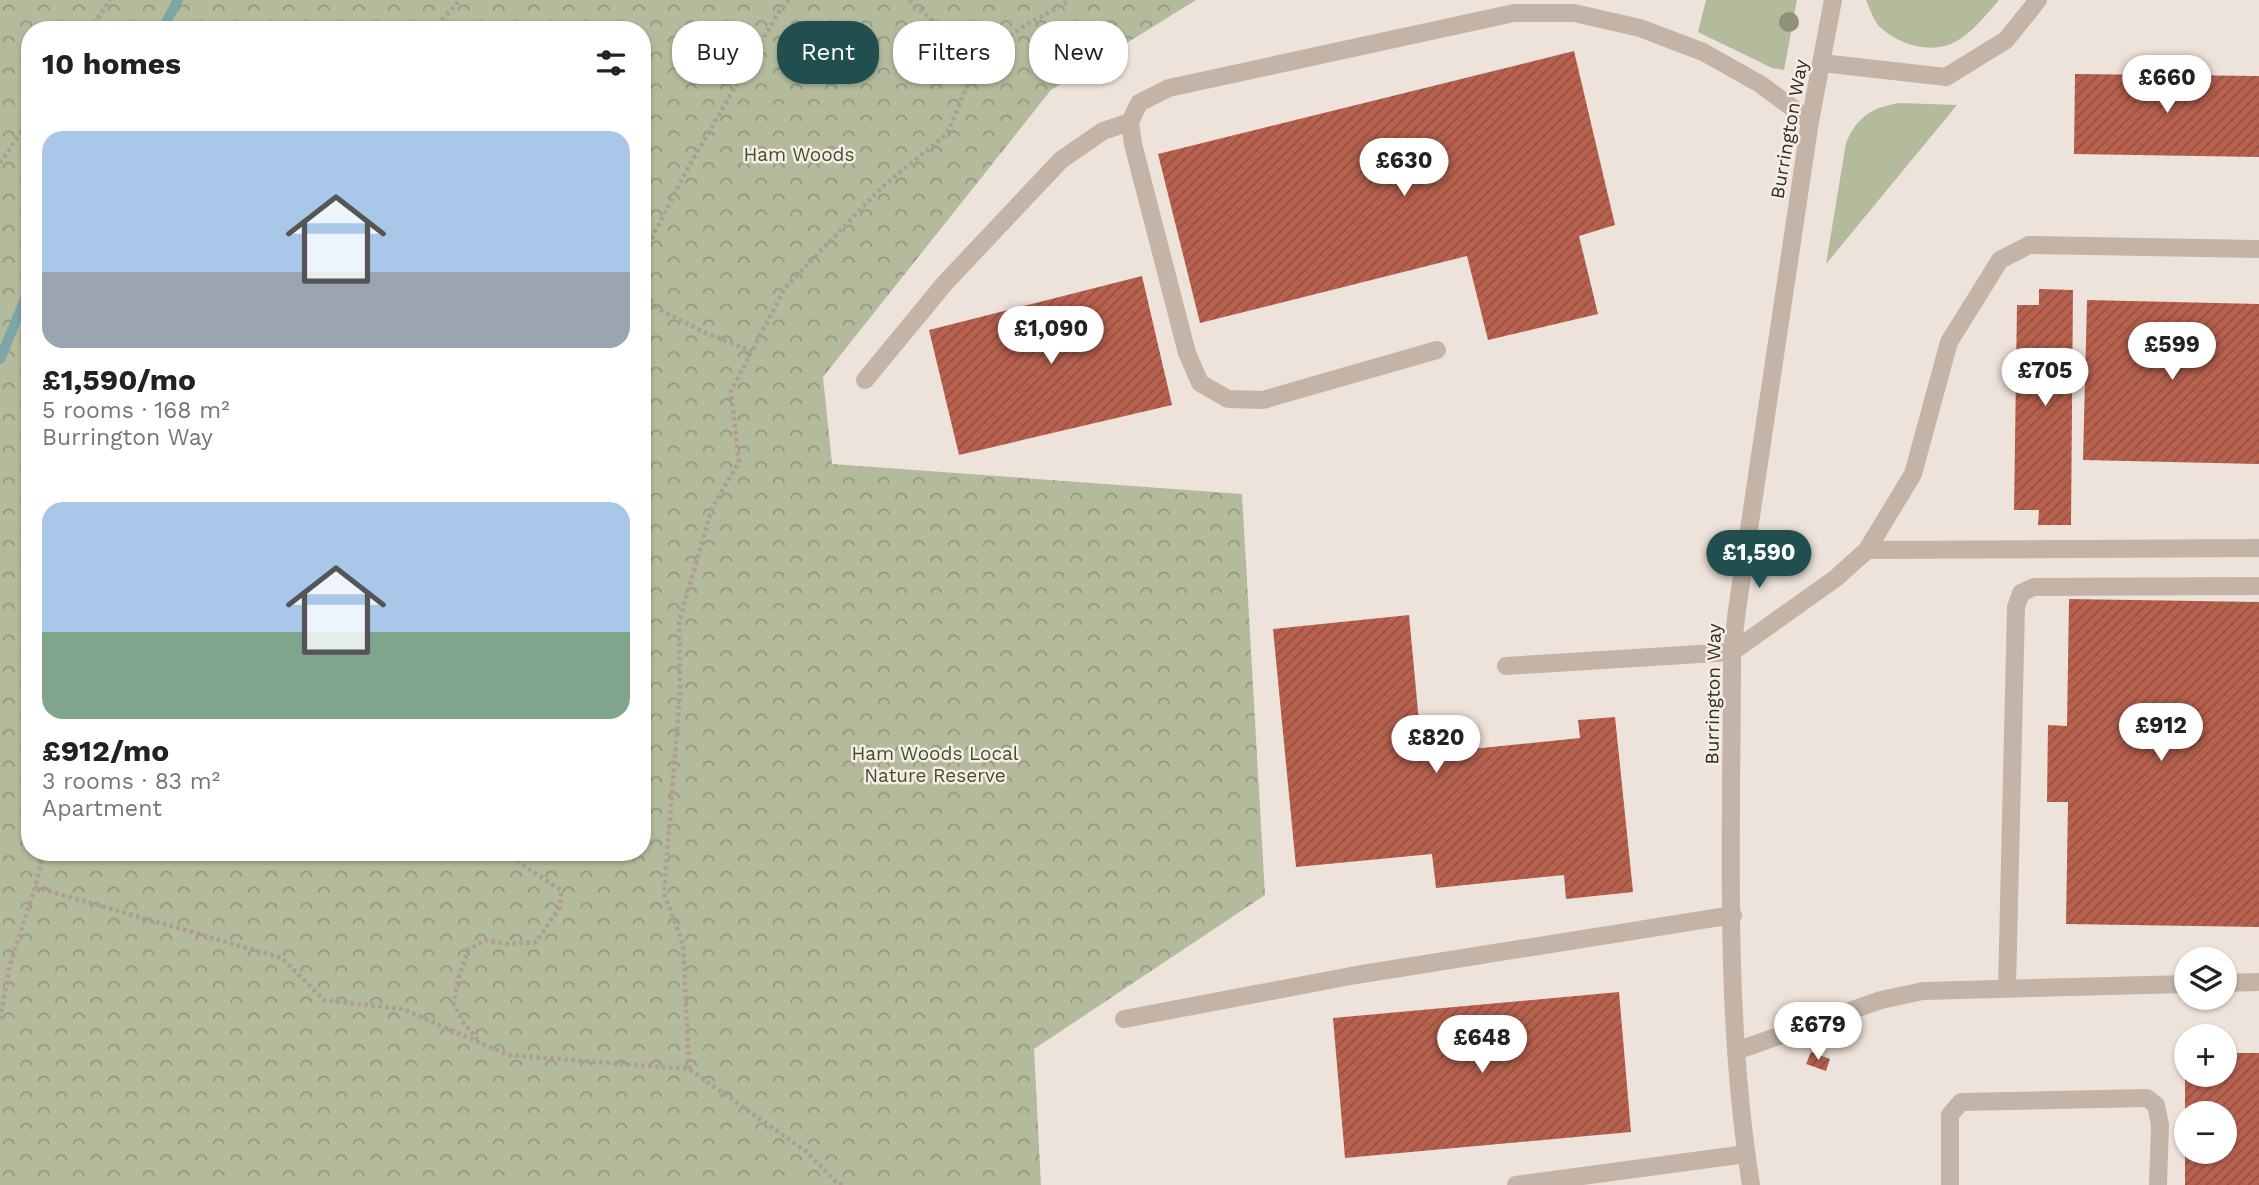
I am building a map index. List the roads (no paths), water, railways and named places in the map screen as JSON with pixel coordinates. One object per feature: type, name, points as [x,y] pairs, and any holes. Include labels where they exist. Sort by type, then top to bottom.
[{"type":"street","name":"Burrington Way","points":[[1751,1185],[1736,1051],[1732,915],[1732,652],[1810,121],[1833,0]]},
{"type":"street","points":[[1822,63],[1946,77],[2006,40],[2038,0]]},
{"type":"street","points":[[1437,350],[1263,400],[1228,399],[1200,383],[1187,353],[1133,145],[1130,122],[1139,103],[1169,88],[1514,13],[1574,13],[1640,28],[1703,52],[1760,84],[1810,121]]},
{"type":"street","points":[[865,380],[945,283],[1060,160],[1103,131],[1130,122]]},
{"type":"street","points":[[1506,666],[1732,652],[1836,578],[1867,550],[1913,474],[1949,342],[2000,260],[2029,245],[2259,249]]},
{"type":"street","points":[[1867,550],[2259,548]]},
{"type":"street","points":[[2007,988],[2016,607],[2021,593],[2034,587],[2259,586]]},
{"type":"street","points":[[1124,1019],[1370,973],[1732,915]]},
{"type":"street","points":[[2237,983],[2259,982]]},
{"type":"street","points":[[1736,1051],[1881,1000],[1923,991],[2174,984]]},
{"type":"street","points":[[1950,1185],[1950,1115],[1961,1102],[2147,1098],[2156,1105],[2160,1125],[2158,1185]]},
{"type":"street","points":[[1516,1185],[1746,1154]]},
{"type":"waterway","points":[[167,21],[178,0]]},
{"type":"waterway","points":[[0,359],[21,309]]},
{"type":"park label","name":"Ham Woods","points":[[799,154]]},
{"type":"park label","name":"Ham Woods Local Nature Reserve","points":[[935,764]]}]
